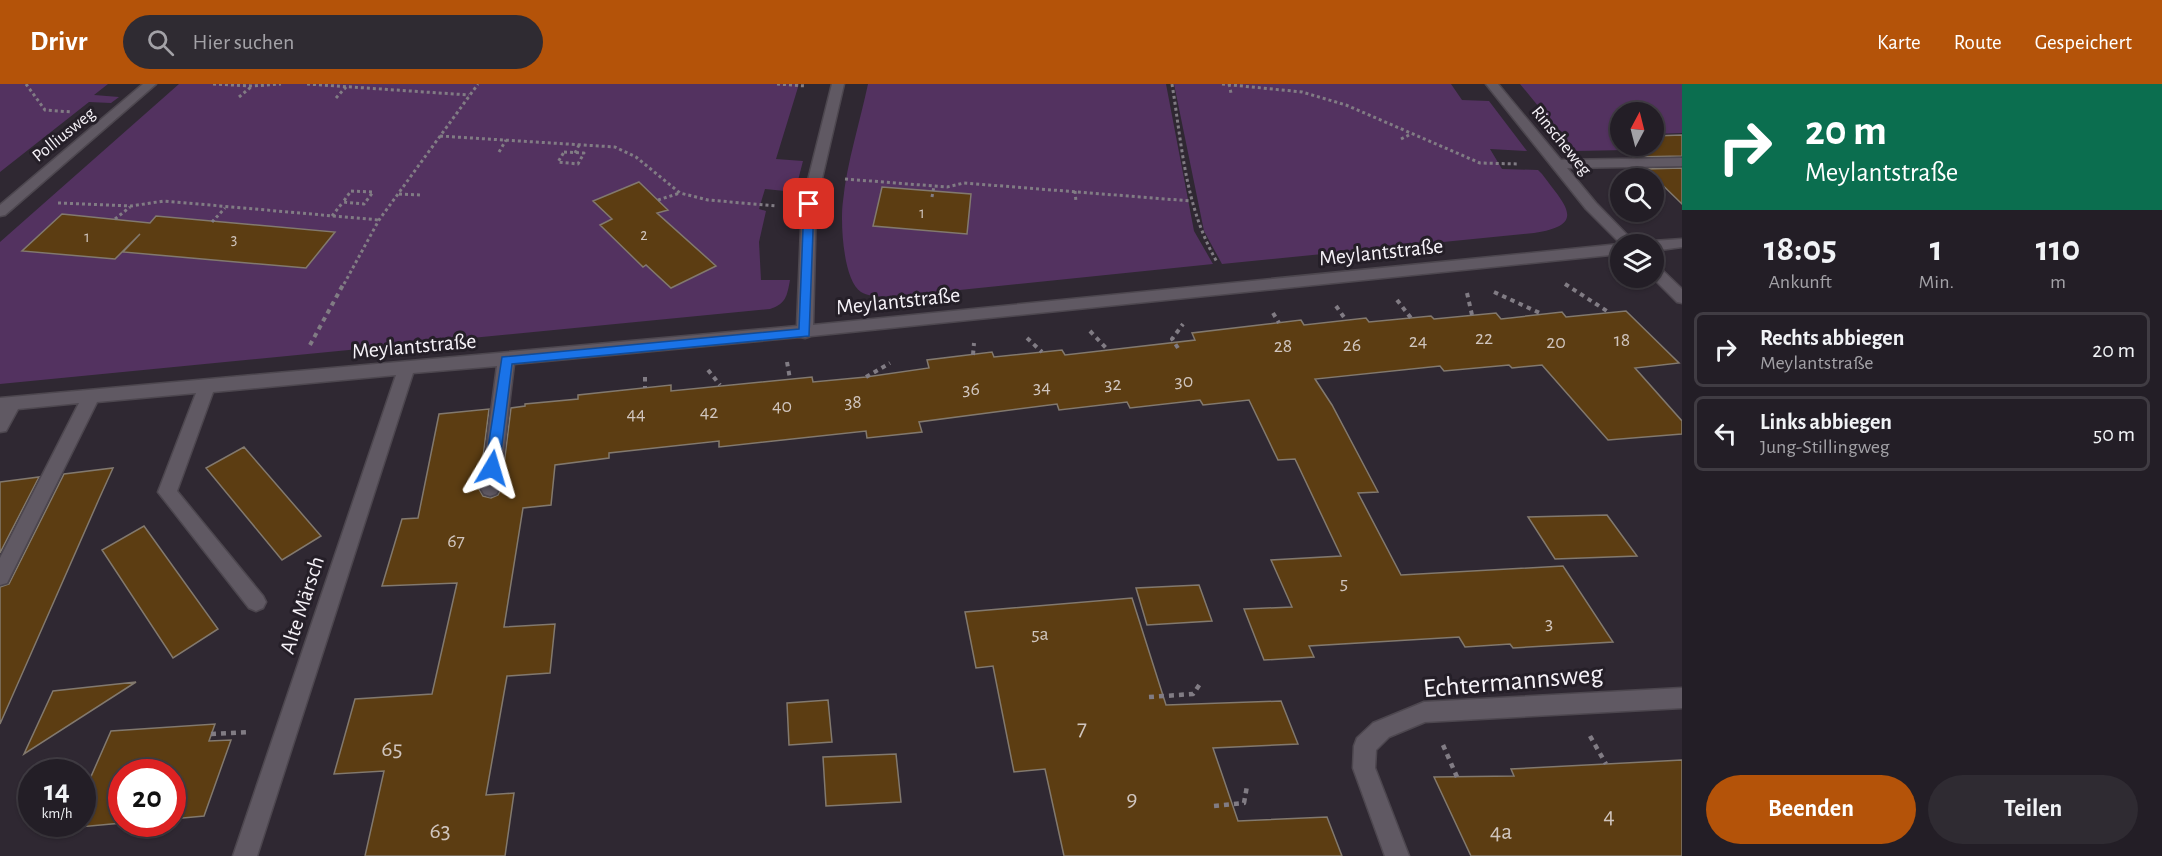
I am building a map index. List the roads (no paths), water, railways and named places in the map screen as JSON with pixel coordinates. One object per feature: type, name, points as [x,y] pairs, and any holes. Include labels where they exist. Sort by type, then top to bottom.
[{"type":"street","name":"Polliusweg","points":[[0,212],[150,84]]},
{"type":"street","points":[[805,333],[809,209],[838,84]]},
{"type":"street","name":"Rinscheweg","points":[[1492,84],[1556,165],[1619,234]]},
{"type":"street","points":[[1556,165],[1682,162]]},
{"type":"street","points":[[1664,245],[1682,243]]},
{"type":"street","name":"Meylantstraße","points":[[6,404],[805,333],[1610,250]]},
{"type":"street","points":[[1664,279],[1682,298]]},
{"type":"street","points":[[490,489],[506,360]]},
{"type":"street","name":"Alte Märsch","points":[[245,856],[406,370]]},
{"type":"street","points":[[206,387],[167,492],[256,602]]},
{"type":"street","points":[[0,578],[92,397]]},
{"type":"street","points":[[0,426],[6,404]]},
{"type":"street","name":"Echtermannsweg","points":[[1396,856],[1364,768],[1365,746],[1381,730],[1424,712],[1682,698]]}]
